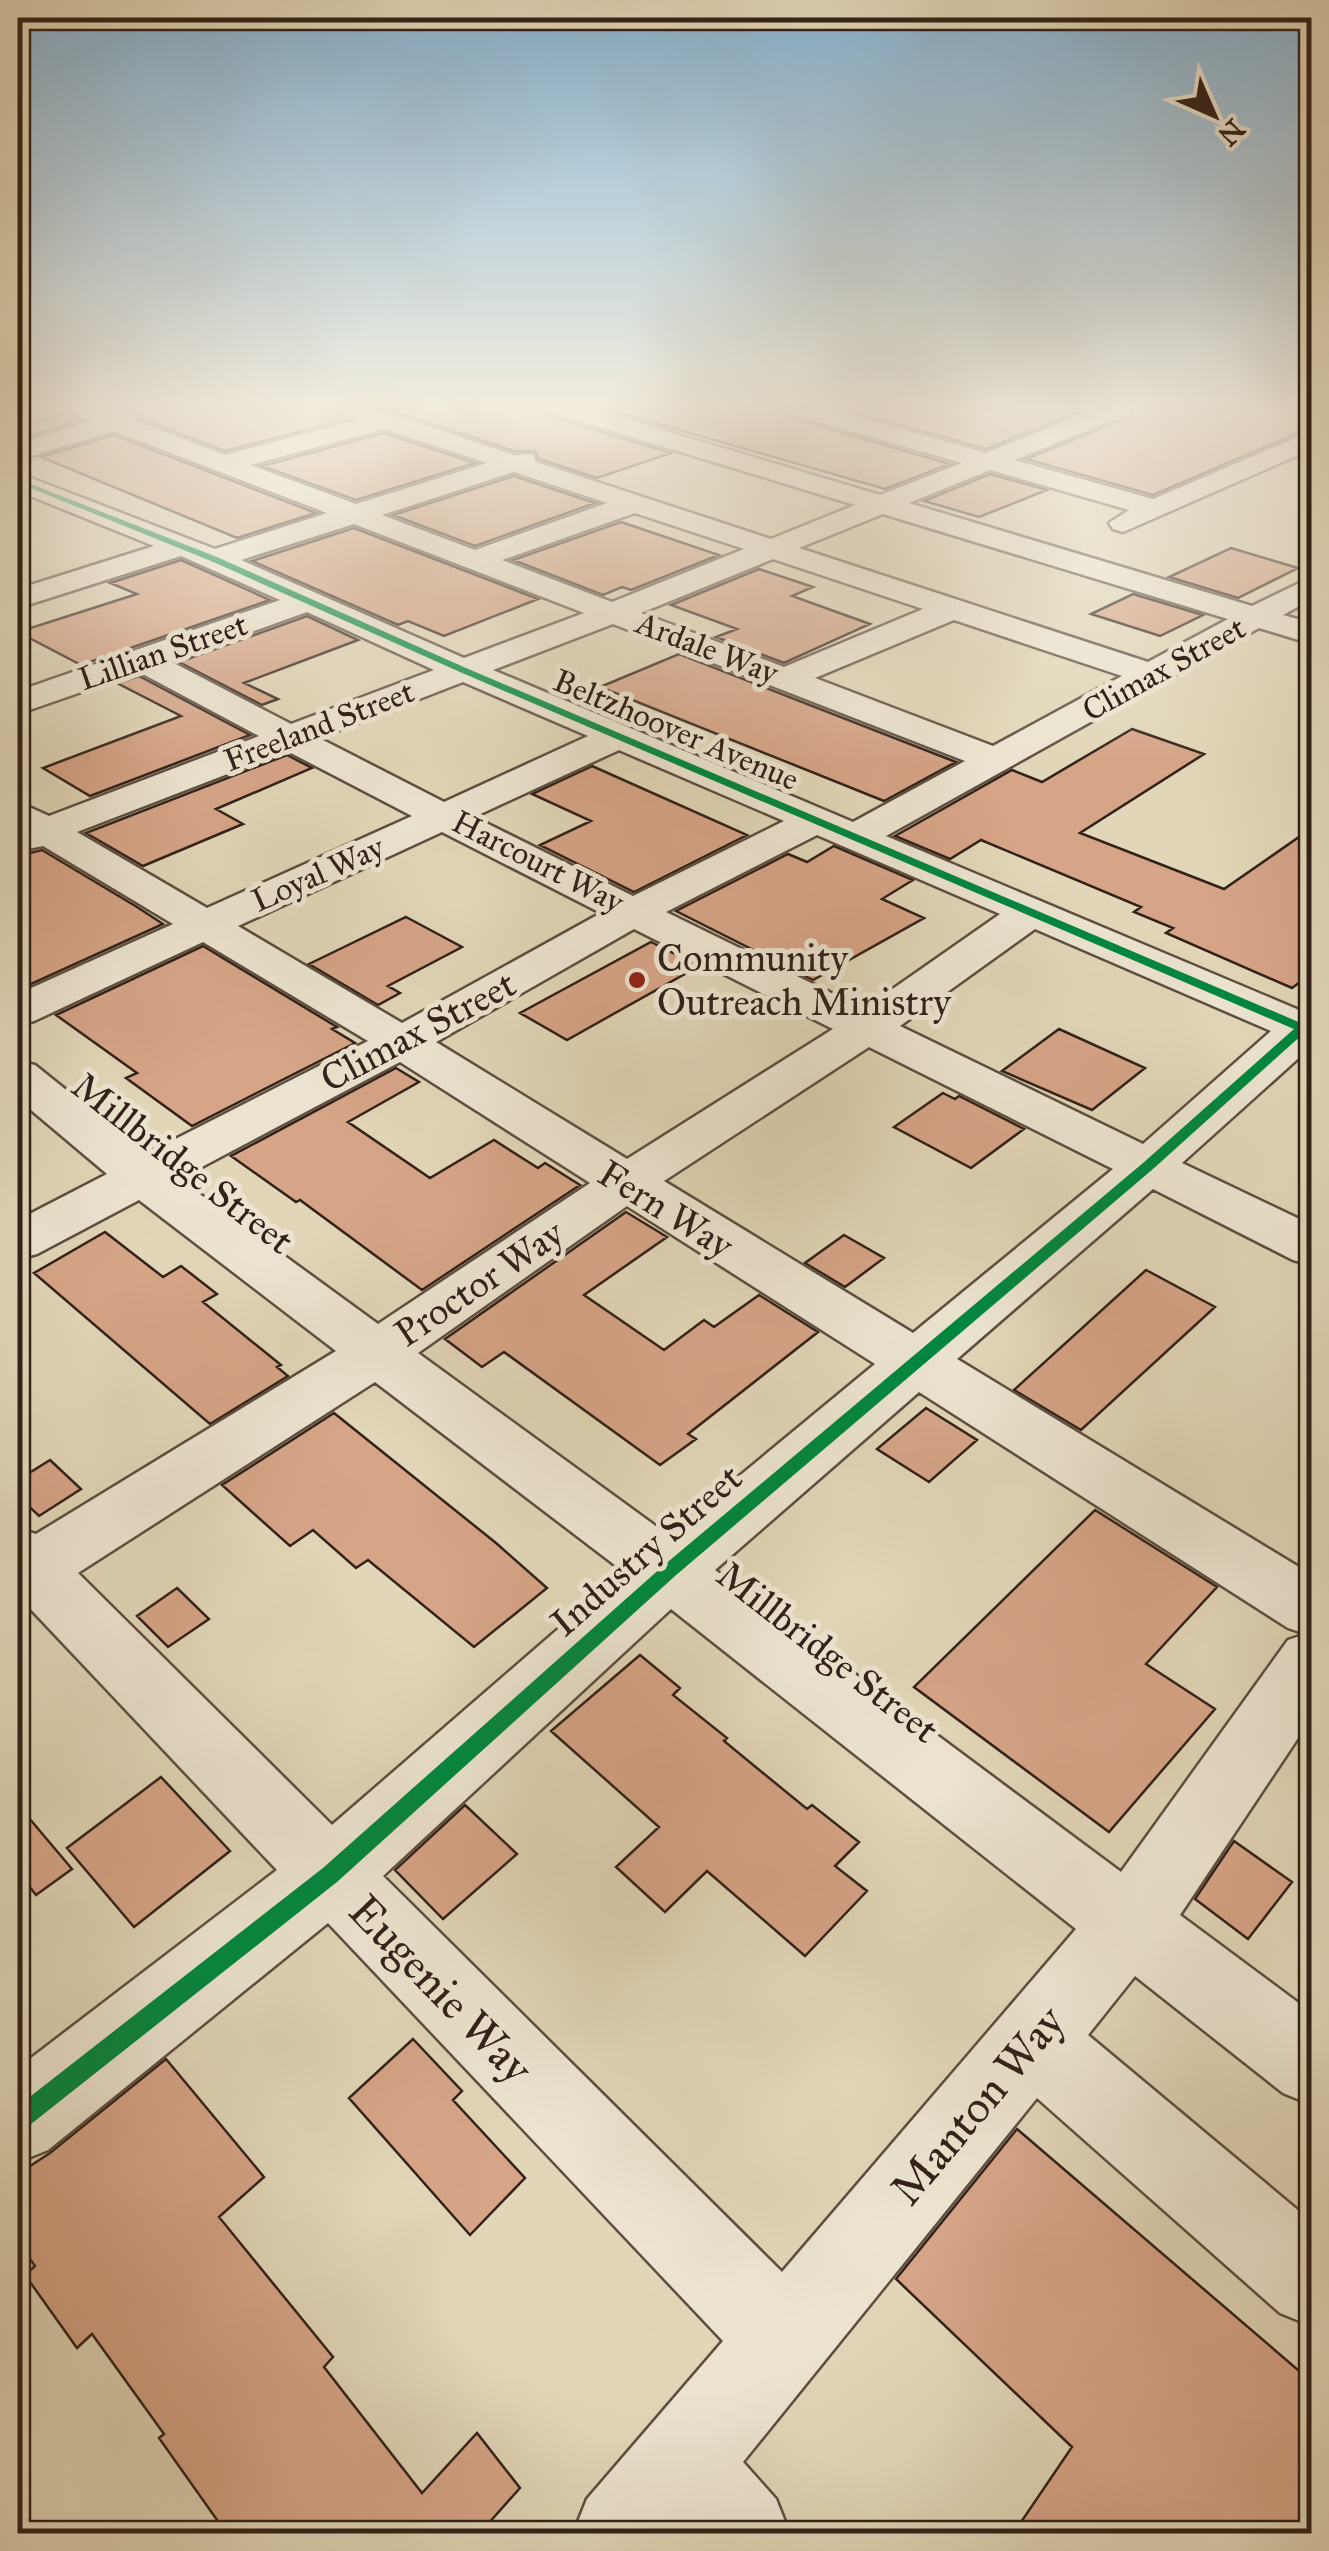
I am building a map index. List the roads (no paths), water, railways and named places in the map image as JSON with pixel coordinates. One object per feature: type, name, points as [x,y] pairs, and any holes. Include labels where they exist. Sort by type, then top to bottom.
[{"type":"street","name":"Beltzhoover Avenue","points":[[130,527],[214,559],[463,670],[1308,1027]]},
{"type":"street","points":[[214,559],[316,527]]},
{"type":"street","name":"Ardale Way","points":[[392,527],[999,761]]},
{"type":"street","points":[[477,559],[566,527]]},
{"type":"street","points":[[709,527],[1152,674]]},
{"type":"street","name":"Freeland Street","points":[[27,829],[288,738],[828,527]]},
{"type":"street","points":[[960,527],[1312,634]]},
{"type":"street","points":[[1056,557],[1115,527]]},
{"type":"street","points":[[18,599],[180,547]]},
{"type":"street","name":"Climax Street","points":[[18,1242],[402,1042],[636,911],[999,761],[1312,586]]},
{"type":"street","name":"Lillian Street","points":[[18,702],[308,601]]},
{"type":"street","points":[[787,678],[954,608]]},
{"type":"street","name":"Harcourt Way","points":[[142,660],[288,738],[866,1029],[1312,1247]]},
{"type":"street","name":"Loyal Way","points":[[18,1011],[619,736]]},
{"type":"street","name":"Fern Way","points":[[27,829],[206,924],[402,1042],[1312,1609]]},
{"type":"street","name":"Proctor Way","points":[[22,1567],[377,1352],[625,1184],[866,1029],[1032,912]]},
{"type":"street","name":"Industry Street","points":[[18,2120],[330,1875],[669,1571],[1308,1027]]},
{"type":"street","name":"Millbridge Street","points":[[18,1075],[142,1177],[669,1571],[1312,2064]]},
{"type":"street","name":"Eugenie Way","points":[[22,1567],[782,2337]]},
{"type":"street","name":"Manton Way","points":[[622,2534],[782,2337],[1128,1926],[1312,1660]]},
{"type":"street","points":[[1032,2040],[1312,2281]]},
{"type":"street","points":[[680,2462],[741,2534]]},
{"type":"place","name":"Community Outreach Ministry","points":[[637,980]]}]
